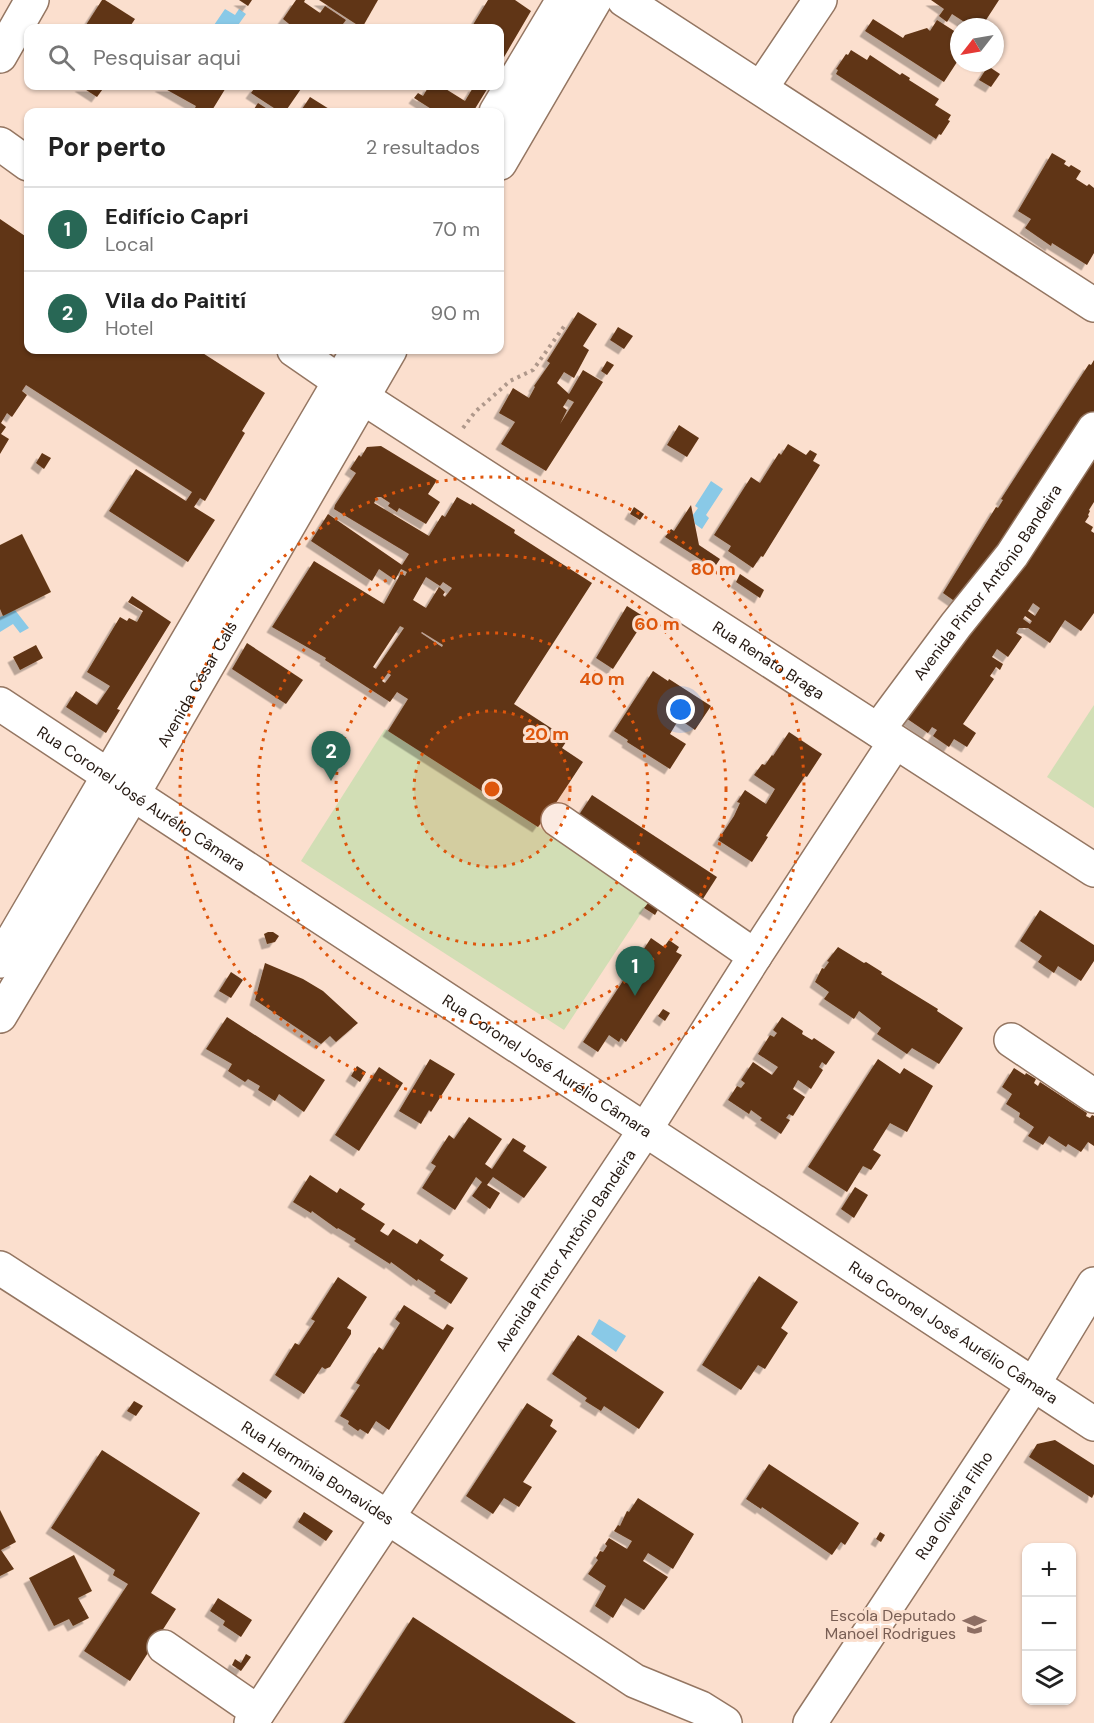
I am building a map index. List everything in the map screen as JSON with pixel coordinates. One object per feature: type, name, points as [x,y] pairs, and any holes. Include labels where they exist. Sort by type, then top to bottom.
[{"type":"street","points":[[0,56],[32,0]]},
{"type":"street","points":[[498,108],[563,0]]},
{"type":"street","points":[[504,156],[595,0]]},
{"type":"street","points":[[624,0],[1094,305]]},
{"type":"street","points":[[761,88],[820,0]]},
{"type":"street","points":[[0,144],[24,161]]},
{"type":"street","name":"Rua Renato Braga","points":[[300,354],[351,390],[1094,870]]},
{"type":"street","name":"Avenida César Cals","points":[[351,390],[357,354]]},
{"type":"street","name":"Avenida César Cals","points":[[0,1016],[121,785],[351,390],[386,354]]},
{"type":"street","name":"Avenida Pintor Antônio Bandeira","points":[[254,1718],[645,1130],[755,956],[886,736],[956,625],[1012,555],[1094,429]]},
{"type":"street","name":"Rua Coronel José Aurélio Câmara","points":[[0,704],[1094,1424]]},
{"type":"street","name":"Avenida César Cals","points":[[0,961],[121,785]]},
{"type":"street","points":[[558,820],[755,956]]},
{"type":"street","points":[[1011,1040],[1094,1096]]},
{"type":"street","name":"Rua Hermínia Bonavides","points":[[0,1268],[387,1517],[635,1681],[701,1708],[725,1723]]},
{"type":"street","name":"Rua Oliveira Filho","points":[[810,1723],[1033,1385],[1094,1284]]},
{"type":"street","points":[[165,1647],[254,1718]]},
{"type":"street","name":"Rua Hermínia Bonavides","points":[[635,1681],[676,1723]]},
{"type":"path","points":[[447,451],[475,412],[510,381],[533,370],[565,325]]},
{"type":"green space","points":[[1094,705],[1094,808],[1047,777]]},
{"type":"green space","points":[[385,729],[651,898],[564,1030],[301,861]]},
{"type":"water","points":[[225,9],[235,15],[239,9],[246,14],[239,24],[215,24]]},
{"type":"water","points":[[711,481],[723,489],[706,515],[709,518],[702,529],[695,524],[693,515],[698,508],[695,506]]},
{"type":"water","points":[[15,610],[29,628],[20,633],[13,624],[0,632],[0,617]]},
{"type":"water","points":[[599,1319],[626,1336],[616,1352],[591,1334]]},
{"type":"building","points":[[102,0],[135,19],[132,24],[87,24]]},
{"type":"building","points":[[239,0],[252,0],[248,6]]},
{"type":"building","points":[[296,0],[305,0],[304,2],[320,13],[325,6],[346,20],[343,24],[289,24],[283,19]]},
{"type":"building","points":[[319,0],[378,0],[364,24],[356,24]]},
{"type":"building","points":[[488,0],[515,0],[531,11],[504,57],[504,24],[473,24]]},
{"type":"building","points":[[931,0],[999,0],[987,18],[958,18],[952,14],[947,22],[939,16],[944,9]]},
{"type":"building","points":[[873,19],[903,38],[905,35],[927,28],[930,31],[937,20],[950,28],[951,72],[944,82],[865,31]]},
{"type":"building","points":[[851,50],[867,60],[870,55],[900,75],[902,73],[910,78],[909,80],[939,99],[935,105],[951,115],[941,135],[939,134],[936,139],[836,74],[838,70],[836,69]]},
{"type":"building","points":[[984,72],[1000,74],[991,87],[979,80]]},
{"type":"building","points":[[86,90],[102,90],[97,97]]},
{"type":"building","points":[[167,90],[225,90],[213,108],[195,108],[196,106]]},
{"type":"building","points":[[253,90],[300,90],[288,108],[274,108],[251,93]]},
{"type":"building","points":[[427,90],[447,90],[465,101],[472,90],[487,90],[475,108],[430,108],[414,98],[418,93],[423,96]]},
{"type":"building","points":[[310,97],[328,108],[303,108]]},
{"type":"building","points":[[258,103],[266,108],[255,108]]},
{"type":"building","points":[[1052,153],[1066,161],[1064,164],[1081,171],[1076,179],[1094,188],[1094,253],[1087,265],[1052,243],[1051,246],[1025,228],[1031,219],[1018,211]]},
{"type":"building","points":[[0,219],[24,235],[24,354],[204,354],[265,393],[242,431],[245,433],[205,501],[200,498],[194,507],[215,520],[188,562],[109,511],[136,469],[186,501],[192,492],[26,385],[22,391],[27,395],[12,417],[7,413],[1,423],[6,427],[1,434],[9,439],[0,454]]},
{"type":"building","points":[[578,312],[597,324],[583,346],[589,350],[574,378],[564,372],[557,383],[569,394],[583,370],[603,382],[546,471],[501,444],[515,422],[499,413],[513,388],[529,398],[534,386],[550,363],[547,361]],"holes":[[[568,399],[574,402],[560,424],[567,410],[563,407]]]},
{"type":"building","points":[[618,327],[633,336],[624,349],[610,340]]},
{"type":"building","points":[[1094,360],[1094,417],[963,607],[943,593],[996,507],[998,508],[1003,500],[1001,499],[1012,482],[1089,364],[1091,365]]},
{"type":"building","points":[[607,361],[614,365],[607,375],[601,371]]},
{"type":"building","points":[[679,425],[699,438],[687,457],[667,445]]},
{"type":"building","points":[[1094,438],[1094,502],[1085,522],[1093,527],[1091,531],[1094,533],[1094,613],[1081,631],[1065,620],[1050,643],[1028,628],[1019,628],[1016,633],[1022,637],[1008,657],[997,649],[992,657],[1003,664],[1000,670],[996,667],[990,676],[994,679],[963,724],[976,733],[967,747],[954,739],[949,747],[933,736],[937,730],[932,727],[928,733],[903,716]],"holes":[[[1033,603],[1040,608],[1035,616],[1028,611]],[[1025,616],[1032,621],[1030,624],[1023,619]]]},
{"type":"building","points":[[788,444],[806,455],[810,450],[817,454],[813,461],[820,465],[763,557],[761,556],[753,568],[728,551],[731,546],[714,535],[751,477],[760,483],[779,453],[781,455]]},
{"type":"building","points":[[381,446],[437,480],[428,494],[440,502],[426,524],[399,508],[397,512],[381,497],[377,497],[374,503],[429,536],[442,515],[445,517],[457,497],[471,505],[472,503],[515,530],[514,533],[592,583],[514,704],[568,739],[562,748],[583,762],[538,827],[388,731],[408,699],[397,692],[390,702],[325,660],[326,658],[272,627],[314,561],[384,604],[401,573],[405,576],[407,572],[401,569],[395,580],[379,569],[372,581],[311,541],[328,514],[402,565],[409,554],[334,509],[356,473],[350,469],[367,447]],"holes":[[[426,577],[440,586],[443,582],[452,588],[445,597],[443,595],[445,592],[439,587],[426,608],[413,600]],[[400,626],[404,628],[376,669],[373,667]],[[421,633],[443,645],[442,647]],[[388,673],[391,675],[385,683],[382,681]]]},
{"type":"building","points":[[42,453],[51,458],[44,469],[36,463]]},
{"type":"building","points":[[691,505],[699,545],[720,559],[714,568],[665,537],[671,529],[674,531]]},
{"type":"building","points":[[634,507],[644,514],[640,520],[630,514]]},
{"type":"building","points":[[22,534],[51,592],[3,616],[0,609],[0,545]]},
{"type":"building","points":[[740,574],[764,590],[760,598],[736,582]]},
{"type":"building","points":[[132,596],[171,622],[117,709],[120,710],[106,733],[66,707],[76,691],[97,705],[110,686],[87,672],[120,617],[127,621],[129,618],[137,622],[143,611],[128,602]]},
{"type":"building","points":[[627,606],[646,618],[613,669],[596,658]]},
{"type":"building","points":[[247,643],[303,680],[286,704],[232,669]]},
{"type":"building","points":[[36,645],[43,658],[20,670],[13,657]]},
{"type":"building","points":[[653,671],[711,706],[695,730],[679,719],[670,734],[686,744],[670,769],[627,742],[628,740],[614,731]]},
{"type":"building","points":[[789,732],[822,754],[766,836],[768,837],[752,862],[718,840],[734,816],[740,803],[737,802],[745,790],[766,804],[775,789],[754,775],[762,764],[765,765],[773,756]]},
{"type":"building","points":[[592,795],[717,877],[699,905],[573,824]]},
{"type":"building","points":[[649,902],[659,908],[655,915],[644,908]]},
{"type":"building","points":[[1040,910],[1094,945],[1094,961],[1081,981],[1058,966],[1054,973],[1038,962],[1042,956],[1020,941]]},
{"type":"building","points":[[268,932],[279,936],[275,942],[267,944],[264,934]]},
{"type":"building","points":[[651,938],[664,947],[669,940],[679,947],[676,952],[682,955],[626,1042],[621,1038],[619,1042],[609,1035],[598,1052],[583,1042]]},
{"type":"building","points":[[838,947],[882,972],[881,974],[938,1009],[937,1011],[963,1028],[939,1064],[912,1048],[907,1054],[877,1034],[881,1028],[859,1011],[854,1019],[824,999],[829,992],[815,982],[822,968],[824,969]]},
{"type":"building","points":[[265,963],[303,979],[323,991],[358,1023],[336,1042],[330,1036],[321,1044],[255,1000]]},
{"type":"building","points":[[231,972],[243,980],[231,998],[219,991]]},
{"type":"building","points":[[663,1009],[670,1013],[665,1021],[658,1016]]},
{"type":"building","points":[[227,1017],[325,1080],[304,1112],[279,1094],[275,1101],[258,1090],[260,1086],[248,1079],[245,1082],[228,1071],[232,1064],[206,1049]]},
{"type":"building","points":[[782,1017],[803,1031],[802,1034],[812,1040],[814,1038],[835,1052],[826,1065],[822,1062],[819,1067],[823,1070],[811,1089],[798,1080],[793,1089],[805,1097],[793,1116],[789,1114],[786,1118],[790,1120],[781,1134],[760,1120],[762,1118],[751,1110],[749,1114],[728,1100],[737,1086],[741,1088],[745,1083],[741,1080],[753,1062],[772,1075],[778,1067],[758,1054],[770,1035],[774,1037],[777,1033],[773,1030]]},
{"type":"building","points":[[430,1059],[455,1074],[421,1124],[399,1111]]},
{"type":"building","points":[[878,1059],[900,1074],[904,1068],[933,1086],[907,1132],[890,1123],[873,1150],[881,1155],[871,1170],[863,1166],[847,1192],[808,1167]]},
{"type":"building","points":[[357,1066],[366,1072],[360,1082],[351,1076]]},
{"type":"building","points":[[379,1067],[403,1083],[359,1151],[335,1135]]},
{"type":"building","points":[[1014,1068],[1036,1079],[1034,1083],[1038,1086],[1040,1082],[1087,1113],[1086,1116],[1090,1118],[1094,1116],[1094,1146],[1088,1142],[1081,1152],[1068,1144],[1066,1147],[1049,1136],[1043,1145],[1028,1136],[1034,1127],[1019,1117],[1020,1113],[1006,1104],[1012,1094],[1002,1087]]},
{"type":"building","points":[[469,1117],[502,1139],[485,1164],[492,1169],[513,1138],[526,1146],[523,1151],[547,1167],[524,1198],[493,1177],[487,1185],[500,1193],[490,1209],[472,1196],[482,1182],[476,1177],[455,1210],[422,1188],[436,1166],[431,1163],[449,1135],[454,1139]]},
{"type":"building","points":[[310,1175],[337,1193],[340,1188],[365,1204],[361,1209],[385,1224],[380,1231],[388,1236],[393,1229],[417,1244],[420,1239],[444,1255],[440,1260],[468,1278],[451,1304],[418,1279],[417,1281],[391,1262],[390,1264],[354,1241],[356,1239],[312,1211],[311,1213],[293,1202]]},
{"type":"building","points":[[855,1187],[868,1195],[854,1218],[841,1209]]},
{"type":"building","points":[[759,1276],[798,1302],[781,1328],[788,1333],[765,1369],[758,1365],[741,1390],[702,1365]]},
{"type":"building","points":[[338,1277],[367,1297],[347,1328],[351,1330],[351,1334],[330,1367],[325,1369],[322,1367],[304,1394],[275,1375],[295,1343],[299,1345],[315,1321],[311,1319]]},
{"type":"building","points":[[404,1305],[443,1330],[447,1324],[454,1328],[389,1430],[376,1421],[368,1434],[360,1429],[358,1431],[348,1424],[349,1421],[340,1416],[360,1385],[356,1383],[379,1347],[383,1350],[400,1323],[395,1319]]},
{"type":"building","points":[[578,1335],[664,1392],[639,1429],[604,1406],[601,1411],[585,1401],[587,1398],[552,1374]]},
{"type":"building","points":[[134,1401],[143,1406],[136,1416],[127,1411]]},
{"type":"building","points":[[527,1403],[553,1420],[550,1426],[557,1431],[523,1482],[532,1487],[519,1507],[504,1498],[493,1514],[466,1496]]},
{"type":"building","points":[[1055,1440],[1094,1465],[1092,1498],[1029,1457],[1037,1444]]},
{"type":"building","points":[[102,1450],[200,1513],[151,1593],[176,1609],[130,1681],[84,1651],[128,1584],[113,1575],[115,1570],[51,1528]]},
{"type":"building","points":[[769,1464],[859,1523],[845,1545],[841,1542],[832,1555],[762,1507],[761,1509],[746,1499]]},
{"type":"building","points":[[243,1472],[272,1491],[266,1499],[237,1480]]},
{"type":"building","points":[[638,1498],[694,1534],[673,1569],[648,1553],[643,1561],[668,1577],[644,1610],[625,1598],[613,1618],[595,1606],[606,1586],[588,1574],[598,1560],[596,1558],[600,1551],[603,1552],[607,1546],[605,1544],[609,1538],[627,1549],[632,1541],[614,1531],[618,1525],[620,1526],[627,1511],[629,1512]]},
{"type":"building","points":[[0,1510],[16,1542],[1,1550],[14,1569],[0,1576]]},
{"type":"building","points":[[304,1512],[333,1531],[326,1541],[298,1522]]},
{"type":"building","points":[[880,1532],[885,1535],[881,1542],[876,1539]]},
{"type":"building","points":[[74,1555],[92,1591],[78,1598],[89,1618],[73,1626],[69,1619],[54,1626],[29,1578]]},
{"type":"building","points":[[218,1598],[252,1620],[241,1637],[223,1625],[225,1621],[210,1611]]},
{"type":"building","points":[[413,1617],[576,1723],[344,1723]]},
{"type":"building","points":[[246,1654],[251,1657],[241,1671],[232,1665],[235,1659],[241,1663]]},
{"type":"place","name":"Vila do Paitití","points":[[331,781]]},
{"type":"place","name":"Edifício Capri","points":[[635,996]]},
{"type":"place","name":"Escola Deputado Manoel Rodrigues","points":[[974,1624]]}]
